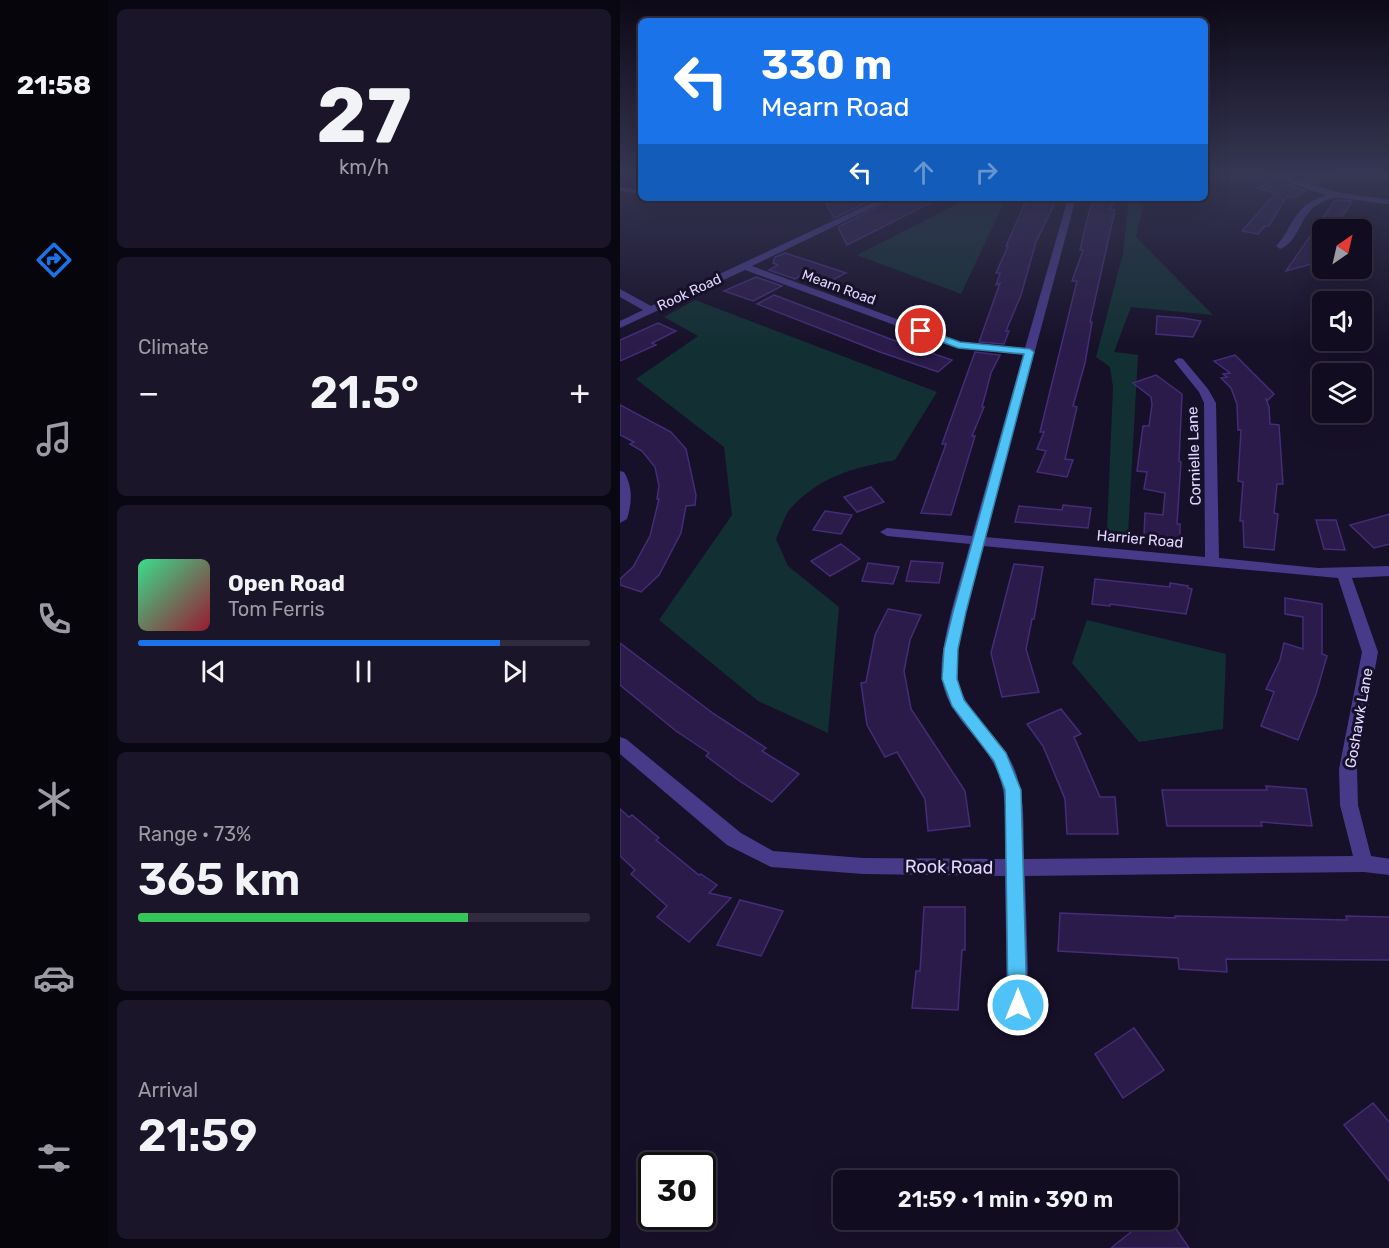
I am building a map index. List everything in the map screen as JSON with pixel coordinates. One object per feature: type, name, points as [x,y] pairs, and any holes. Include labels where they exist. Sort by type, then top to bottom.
[{"type":"street","name":"Rook Road","points":[[620,325],[820,230]]},
{"type":"street","points":[[1018,1005],[1013,790],[1000,758],[957,702],[950,679],[951,649],[978,540],[1063,230]]},
{"type":"street","points":[[1280,246],[1290,238],[1294,230]]},
{"type":"street","name":"Mearn Road","points":[[744,266],[958,345],[1030,352]]},
{"type":"street","points":[[620,292],[633,302],[651,310]]},
{"type":"street","name":"Cornielle Lane","points":[[1179,361],[1184,371],[1206,392],[1210,403],[1212,562]]},
{"type":"street","points":[[620,475],[624,483],[623,509],[620,519]]},
{"type":"street","name":"Harrier Road","points":[[887,532],[1212,562],[1296,573],[1344,575],[1390,571]]},
{"type":"street","name":"Goshawk Lane","points":[[1344,575],[1370,652],[1348,769],[1349,804],[1364,864]]},
{"type":"street","name":"Rook Road","points":[[620,744],[734,839],[771,859],[863,866],[1364,864],[1390,867]]},
{"type":"green space","points":[[906,230],[991,230],[961,294],[857,255]]},
{"type":"green space","points":[[1125,230],[1138,230],[1136,237],[1213,315],[1131,307],[1114,352],[1138,355],[1128,534],[1107,530],[1113,387],[1110,367],[1096,357],[1123,253]]},
{"type":"green space","points":[[695,300],[937,392],[895,460],[851,470],[825,481],[790,509],[776,539],[788,566],[839,607],[828,733],[758,701],[659,620],[732,515],[724,447],[636,379],[698,336],[664,317]]},
{"type":"green space","points":[[1087,620],[1226,654],[1223,729],[1139,742],[1072,663]]},
{"type":"building","points":[[840,230],[876,230],[847,245]]},
{"type":"building","points":[[1013,230],[1042,230],[1021,295],[1006,331],[1009,331],[1004,344],[979,342],[1000,283],[996,285],[1000,273],[996,273],[1008,246],[1006,246]]},
{"type":"building","points":[[1085,230],[1110,230],[1090,322],[1092,322],[1085,363],[1073,406],[1077,407],[1065,459],[1073,460],[1067,477],[1037,472],[1046,451],[1037,449],[1044,432],[1040,432],[1077,281],[1072,281],[1083,250],[1080,250]]},
{"type":"building","points":[[1243,230],[1261,230],[1258,234]]},
{"type":"building","points":[[1312,233],[1312,264],[1286,271]]},
{"type":"building","points":[[785,253],[846,273],[829,282],[804,274],[795,279],[769,270],[778,265],[773,263],[775,257]]},
{"type":"building","points":[[756,277],[782,286],[753,301],[724,291]]},
{"type":"building","points":[[774,295],[952,360],[938,372],[757,304]]},
{"type":"building","points":[[1157,316],[1201,321],[1193,337],[1156,334]]},
{"type":"building","points":[[658,323],[676,331],[652,343],[656,345],[620,361],[620,340]]},
{"type":"building","points":[[975,352],[1000,355],[991,373],[982,407],[984,407],[972,436],[975,436],[951,515],[921,513],[946,444],[942,444]]},
{"type":"building","points":[[1235,355],[1274,394],[1268,400],[1266,399],[1270,424],[1279,425],[1283,484],[1277,484],[1274,513],[1278,514],[1274,550],[1244,547],[1243,521],[1240,521],[1243,482],[1238,481],[1241,430],[1238,430],[1237,404],[1231,388],[1221,378],[1227,377],[1223,374],[1230,373],[1214,361]]},
{"type":"building","points":[[1156,375],[1182,394],[1177,524],[1180,524],[1180,539],[1144,536],[1145,513],[1163,515],[1165,493],[1144,489],[1147,472],[1137,471],[1143,426],[1149,426],[1152,405],[1151,397],[1133,383]]},
{"type":"building","points":[[620,405],[671,432],[686,449],[696,495],[695,505],[686,506],[681,533],[659,575],[641,592],[620,585],[620,579],[633,567],[650,536],[659,499],[657,499],[659,486],[655,467],[642,451],[630,444],[634,442],[620,435]]},
{"type":"building","points":[[871,487],[884,502],[857,512],[844,497]]},
{"type":"building","points":[[1063,505],[1091,508],[1088,528],[1015,522],[1019,506],[1062,510]]},
{"type":"building","points":[[825,511],[852,515],[841,534],[813,530]]},
{"type":"building","points":[[1390,514],[1390,544],[1374,548],[1350,525]]},
{"type":"building","points":[[1316,520],[1336,520],[1345,550],[1324,549]]},
{"type":"building","points":[[841,544],[860,559],[830,576],[811,561]]},
{"type":"building","points":[[911,561],[943,563],[939,583],[906,581]]},
{"type":"building","points":[[868,563],[899,567],[893,584],[862,581]]},
{"type":"building","points":[[1014,564],[1043,567],[1026,649],[1039,692],[1002,697],[991,653]]},
{"type":"building","points":[[1095,579],[1170,587],[1170,583],[1188,586],[1192,589],[1186,614],[1110,604],[1110,606],[1092,604]]},
{"type":"building","points":[[1285,598],[1322,604],[1322,654],[1327,656],[1316,694],[1298,740],[1261,726],[1274,692],[1266,689],[1280,660],[1284,643],[1303,649],[1303,617],[1285,614]]},
{"type":"building","points":[[888,609],[921,615],[910,640],[904,671],[911,709],[965,791],[970,826],[928,831],[925,799],[897,752],[885,757],[867,725],[861,683],[866,682],[875,635]]},
{"type":"building","points":[[620,643],[714,714],[766,748],[762,751],[799,774],[772,802],[741,782],[706,756],[709,753],[676,731],[620,685]]},
{"type":"building","points":[[1061,709],[1081,734],[1074,737],[1100,797],[1115,797],[1118,834],[1067,834],[1065,799],[1043,746],[1027,724]]},
{"type":"building","points":[[1266,786],[1306,789],[1312,826],[1261,822],[1262,826],[1167,826],[1162,790],[1267,790]]},
{"type":"building","points":[[620,809],[629,817],[632,815],[659,838],[656,840],[699,875],[701,874],[717,885],[709,893],[731,898],[689,942],[657,917],[667,906],[631,874],[635,870],[620,856]]},
{"type":"building","points":[[740,900],[783,911],[761,956],[717,945]]},
{"type":"building","points":[[924,907],[965,907],[965,950],[962,950],[958,1010],[912,1008],[916,971],[920,971]]},
{"type":"building","points":[[1060,913],[1175,918],[1175,916],[1347,920],[1346,916],[1390,917],[1390,960],[1226,959],[1227,972],[1179,969],[1178,958],[1058,951]]},
{"type":"building","points":[[1134,1028],[1164,1070],[1123,1098],[1095,1054]]},
{"type":"building","points":[[1373,1103],[1390,1123],[1390,1182],[1344,1125]]},
{"type":"building","points":[[1134,1230],[1177,1230],[1189,1248],[1111,1248]]},
{"type":"route","points":[[921,331],[958,345],[1030,352],[959,612],[951,649],[950,679],[957,702],[1000,758],[1013,790],[1018,1005]]}]
